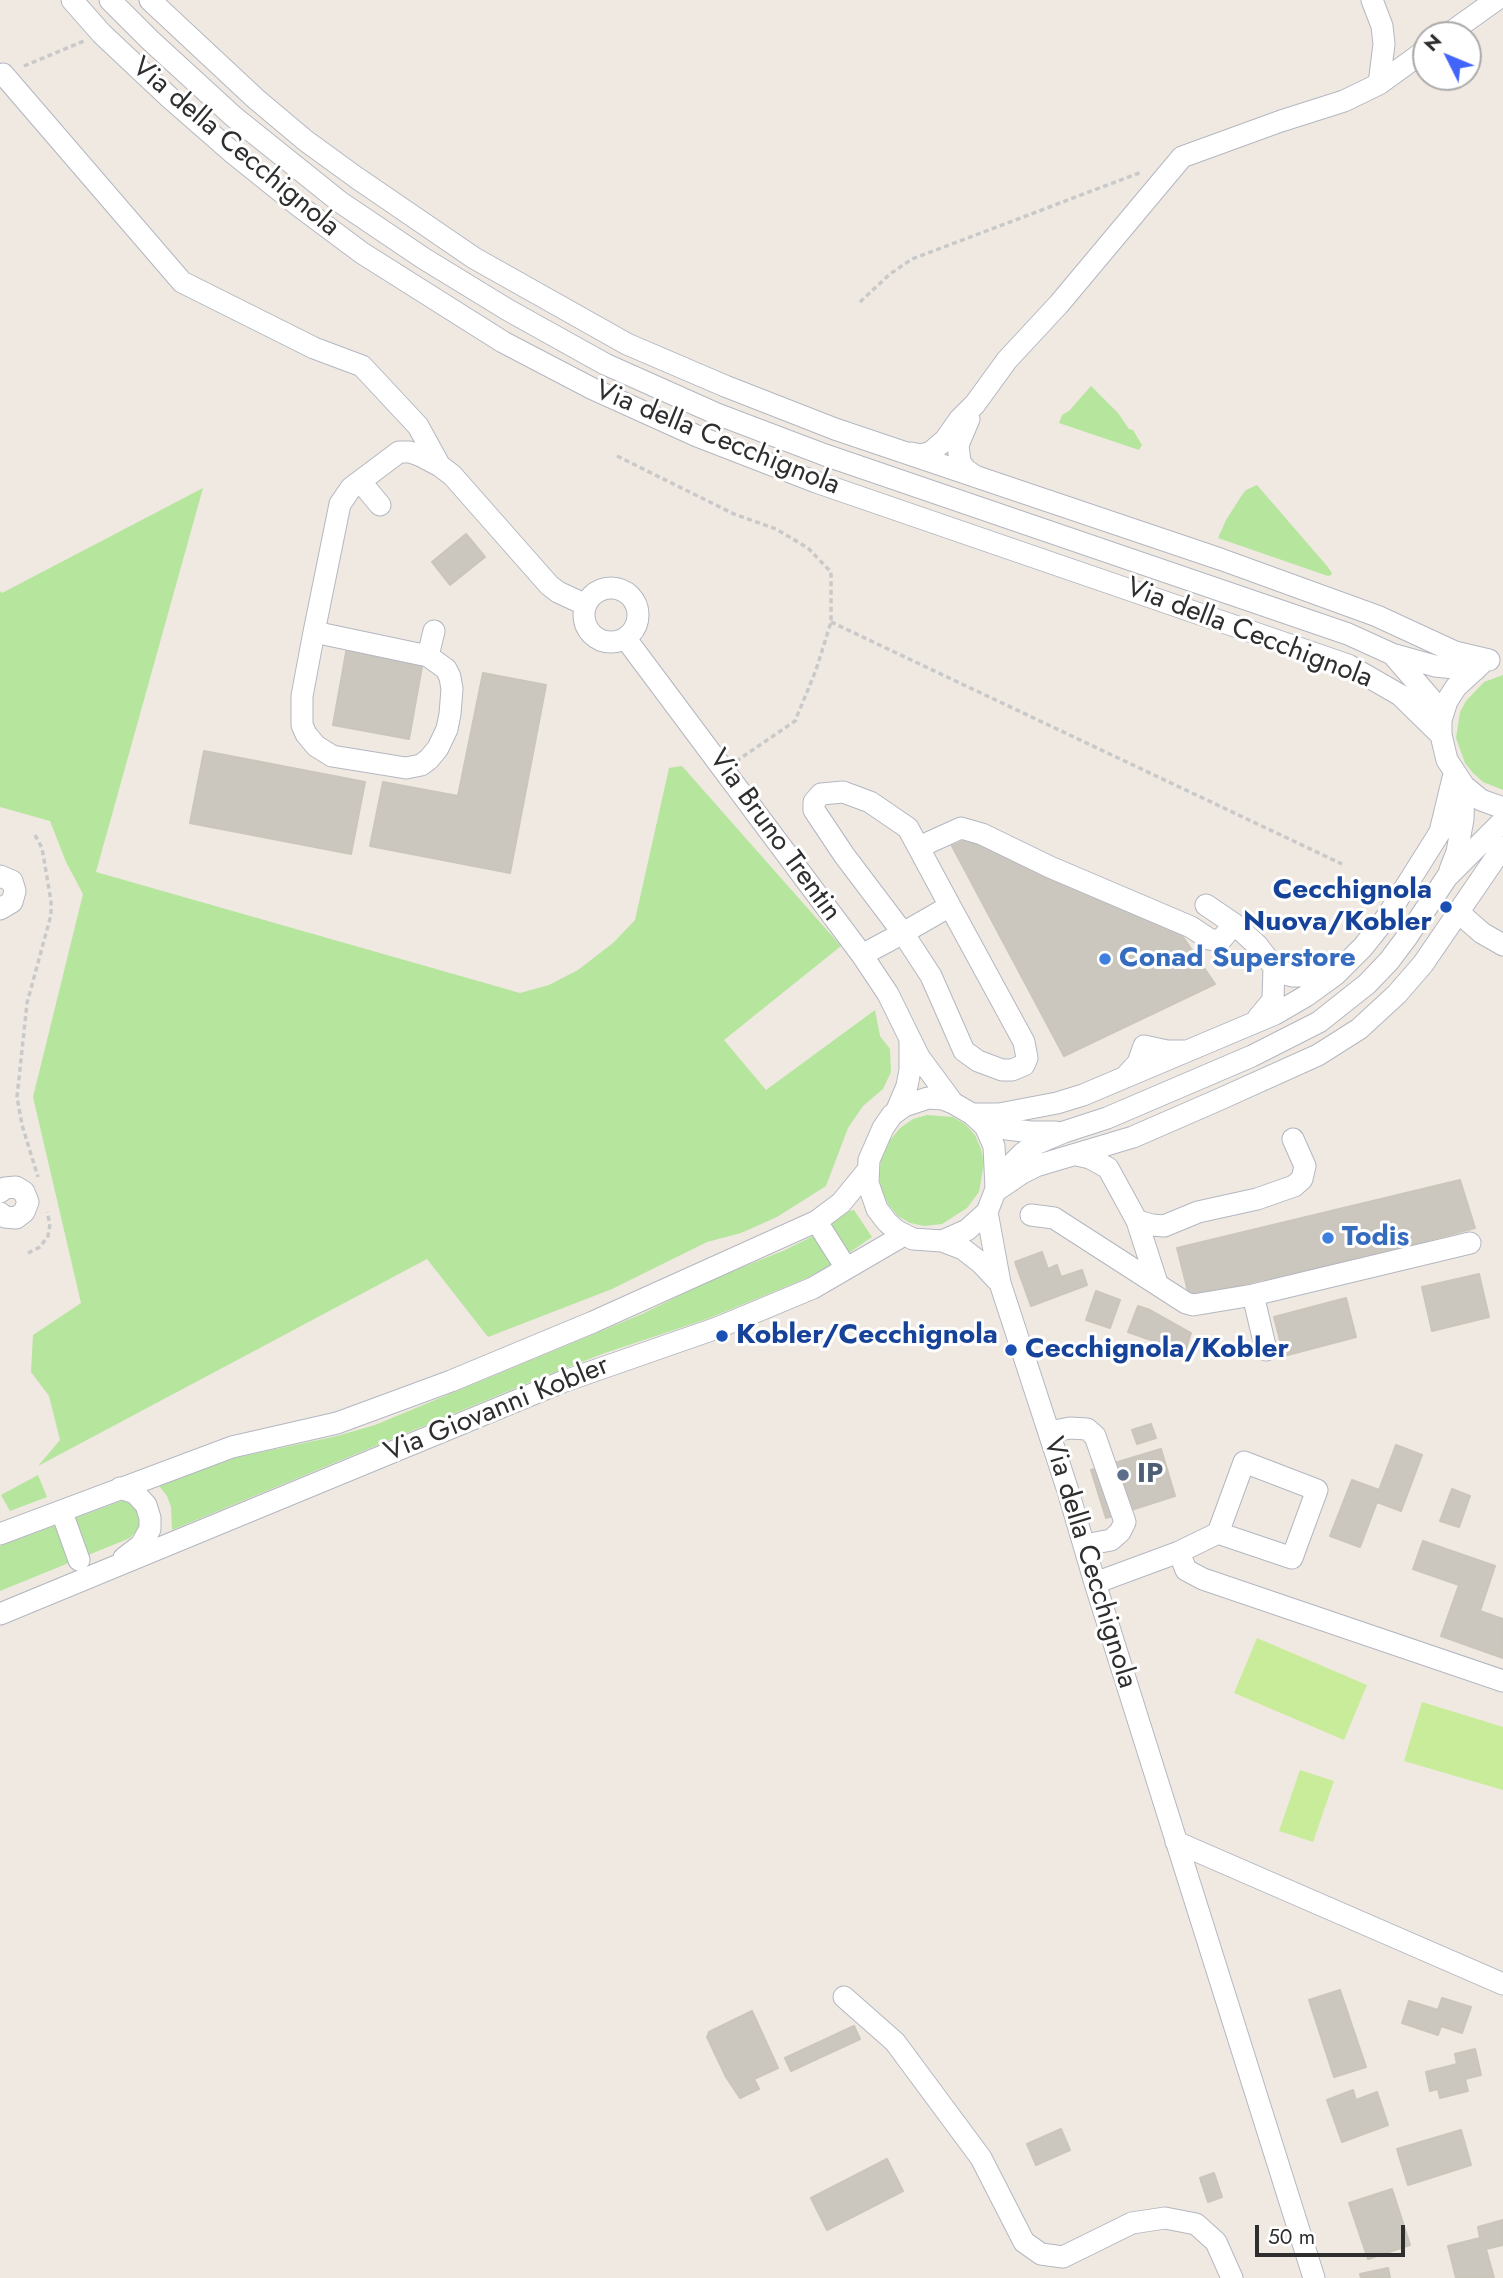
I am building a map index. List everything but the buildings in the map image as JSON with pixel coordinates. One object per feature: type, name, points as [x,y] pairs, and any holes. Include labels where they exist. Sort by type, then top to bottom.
[{"type":"street","name":"Via della Cecchignola","points":[[72,0],[103,34],[169,97],[233,153],[362,253],[503,342],[582,383],[697,436],[816,482],[1348,665],[1400,695],[1441,727]]},
{"type":"street","name":"Via della Cecchignola","points":[[110,0],[149,40],[234,117],[340,202],[476,291],[605,364],[717,414],[825,455],[1348,634],[1392,654],[1435,666],[1489,663]]},
{"type":"street","name":"Via della Cecchignola","points":[[150,0],[256,99],[306,141],[474,258],[627,344],[798,414],[1220,559],[1377,616],[1455,652],[1489,663]]},
{"type":"street","points":[[165,0],[175,25]]},
{"type":"street","points":[[1372,0],[1382,26],[1384,44],[1378,84]]},
{"type":"street","points":[[1467,21],[1496,0]]},
{"type":"street","points":[[905,452],[921,455],[931,452],[945,440],[1007,360],[1068,294],[1182,157],[1281,121],[1344,102],[1378,84],[1412,60]]},
{"type":"street","points":[[2,74],[181,282],[313,348],[362,366],[418,426],[440,466]]},
{"type":"street","points":[[975,404],[958,445],[960,462],[965,470],[976,476]]},
{"type":"street","points":[[314,632],[428,656],[446,669],[452,689],[450,714],[447,729],[429,759],[421,765],[406,768],[332,756],[316,746],[302,725],[302,696],[314,632],[337,514],[347,493],[399,452],[411,452],[440,466],[459,481],[550,585],[558,592],[586,605]]},
{"type":"street","points":[[360,481],[380,505]]},
{"type":"street","points":[[614,587],[634,598],[639,621],[626,639],[615,643],[603,642],[593,637],[586,627],[583,616],[586,605],[592,595],[602,589],[614,587]]},
{"type":"street","points":[[428,656],[434,631]]},
{"type":"street","name":"Via Bruno Trentin","points":[[626,639],[862,955],[895,1006],[910,1040],[930,1073],[970,1114]]},
{"type":"street","name":"Via della Cecchignola","points":[[1392,654],[1431,699],[1441,727]]},
{"type":"street","points":[[1489,663],[1456,687],[1447,701],[1441,727],[1447,760],[1459,780],[1481,800],[1503,807]]},
{"type":"street","points":[[1447,877],[1457,852],[1463,819],[1459,780]]},
{"type":"street","points":[[970,1114],[999,1114],[1083,1095],[1123,1079],[1138,1063],[1144,1046],[1167,1052],[1189,1051],[1275,1014],[1306,996],[1350,961],[1387,918],[1440,832],[1459,780]]},
{"type":"street","points":[[843,792],[870,802],[908,828],[950,906],[1024,1042],[1027,1058],[1024,1065],[1012,1070],[1002,1070],[964,1051],[931,976],[903,933],[844,855],[814,810],[814,802],[821,794],[843,792]]},
{"type":"street","points":[[996,1185],[1023,1153],[1064,1132],[1107,1118],[1252,1056],[1319,1023],[1367,984],[1389,961],[1447,877],[1503,821]]},
{"type":"street","points":[[919,848],[961,828],[982,834],[1050,867],[1191,927],[1209,939],[1220,941],[1234,923]]},
{"type":"street","points":[[996,1185],[1036,1166],[1133,1137],[1318,1055],[1359,1029],[1382,1010],[1411,978],[1503,847]]},
{"type":"street","points":[[0,876],[12,881],[15,891],[12,902],[0,909]]},
{"type":"street","points":[[1206,905],[1234,923],[1274,967],[1293,976],[1330,974],[1350,961]]},
{"type":"street","points":[[862,955],[950,906]]},
{"type":"street","points":[[1458,912],[1482,933],[1503,945]]},
{"type":"street","points":[[1251,1024],[1273,1000],[1274,967]]},
{"type":"street","name":"Via Bruno Trentin","points":[[896,1112],[909,1078],[910,1040]]},
{"type":"street","points":[[970,1114],[994,1146],[996,1185],[987,1212],[967,1230],[943,1241],[913,1239],[904,1235],[887,1222],[877,1209],[868,1183],[868,1170],[878,1136],[896,1112],[928,1098],[943,1099],[970,1114],[1030,1132],[1064,1132]]},
{"type":"street","points":[[1108,1168],[1121,1146],[1133,1137]]},
{"type":"street","points":[[1137,1221],[1164,1226],[1198,1212],[1257,1199],[1293,1186],[1302,1180],[1305,1166],[1293,1139]]},
{"type":"street","points":[[1077,1155],[1108,1168],[1137,1221],[1157,1283]]},
{"type":"street","name":"Via Giovanni Kobler","points":[[0,1534],[232,1447],[337,1423],[364,1414],[593,1322],[817,1221],[841,1203],[868,1170]]},
{"type":"street","points":[[0,1192],[5,1188],[16,1187],[24,1192],[28,1202],[24,1212],[16,1218],[5,1217],[0,1213]]},
{"type":"street","name":"Via della Cecchignola","points":[[987,1212],[1000,1283],[1085,1545],[1094,1583],[1314,2278]]},
{"type":"street","points":[[1031,1215],[1054,1218],[1193,1305],[1253,1295],[1470,1243]]},
{"type":"street","points":[[822,1230],[841,1260]]},
{"type":"street","name":"Via Giovanni Kobler","points":[[0,1614],[82,1569],[562,1382],[717,1328],[801,1293],[832,1278],[904,1235]]},
{"type":"street","name":"Via della Cecchignola","points":[[943,1241],[963,1249],[1000,1283]]},
{"type":"street","points":[[1253,1295],[1266,1349]]},
{"type":"street","points":[[1049,1432],[1087,1429],[1095,1436],[1125,1522],[1120,1532],[1111,1540],[1085,1545]]},
{"type":"street","points":[[1094,1583],[1179,1552],[1218,1533],[1244,1462],[1317,1490],[1292,1558],[1218,1533]]},
{"type":"street","name":"Via Giovanni Kobler","points":[[82,1569],[124,1558],[141,1545],[150,1529],[146,1506],[135,1493],[120,1488]]},
{"type":"street","points":[[65,1521],[82,1569]]},
{"type":"street","points":[[1179,1552],[1186,1570],[1203,1579],[1503,1681]]},
{"type":"street","points":[[1176,1842],[1503,1984]]},
{"type":"street","points":[[844,1997],[895,2042],[981,2158],[1024,2242],[1041,2254],[1063,2257],[1132,2223],[1165,2218],[1196,2224],[1216,2242],[1232,2278]]},
{"type":"path","points":[[2,74],[103,34]]},
{"type":"path","points":[[860,302],[890,274],[912,259],[1143,172]]},
{"type":"path","points":[[617,456],[734,514],[776,529],[808,548],[831,572],[831,622],[816,670],[795,721],[725,769]]},
{"type":"path","points":[[831,622],[1342,864]]},
{"type":"path","points":[[35,835],[42,848],[51,915],[27,1003],[17,1097],[22,1125],[38,1178]]},
{"type":"path","points":[[28,1253],[40,1247],[48,1236],[50,1224],[44,1201]]},
{"type":"green space","points":[[1091,386],[1118,413],[1129,429],[1133,430],[1142,445],[1139,450],[1059,423],[1062,415],[1069,411]]},
{"type":"green space","points":[[1257,485],[1327,566],[1331,575],[1218,538],[1242,495]]},
{"type":"green space","points":[[203,488],[96,872],[520,993],[549,985],[578,970],[613,943],[635,920],[669,768],[682,766],[841,946],[724,1040],[766,1090],[875,1010],[880,1036],[890,1049],[891,1072],[883,1089],[863,1106],[848,1128],[826,1186],[777,1217],[741,1233],[707,1242],[612,1289],[488,1337],[427,1259],[38,1466],[60,1440],[49,1396],[31,1372],[33,1335],[81,1303],[33,1097],[83,894],[66,862],[50,821],[0,807],[0,591],[2,593]]},
{"type":"green space","points":[[1503,675],[1503,790],[1483,782],[1473,773],[1465,763],[1456,738],[1460,712],[1466,701],[1484,682]]},
{"type":"green space","points":[[927,1115],[953,1117],[965,1124],[975,1135],[984,1163],[979,1192],[967,1208],[942,1224],[924,1226],[910,1223],[898,1216],[881,1189],[879,1175],[881,1160],[890,1140],[900,1128],[913,1119]]},
{"type":"green space","points":[[854,1210],[872,1237],[846,1255],[826,1228]]},
{"type":"green space","points":[[819,1233],[836,1262],[807,1278],[707,1319],[540,1378],[172,1530],[171,1507],[159,1486],[234,1458],[375,1425],[642,1314],[711,1280]]},
{"type":"green space","points":[[38,1475],[47,1497],[10,1511],[1,1495]]},
{"type":"green space","points":[[124,1500],[133,1503],[140,1511],[140,1527],[130,1538],[0,1591],[0,1546]]},
{"type":"green space","points":[[1257,1638],[1367,1685],[1344,1740],[1234,1693]]},
{"type":"green space","points":[[1422,1702],[1503,1727],[1503,1790],[1404,1761]]},
{"type":"green space","points":[[1300,1770],[1334,1781],[1313,1842],[1279,1831]]},
{"type":"place","name":"Cecchignola Nuova/Kobler","points":[[1446,907]]},
{"type":"place","name":"Conad Superstore","points":[[1105,959]]},
{"type":"place","name":"Todis","points":[[1328,1238]]},
{"type":"place","name":"Kobler/Cecchignola","points":[[722,1336]]},
{"type":"place","name":"Cecchignola/Kobler","points":[[1011,1350]]},
{"type":"place","name":"IP","points":[[1123,1475]]}]
